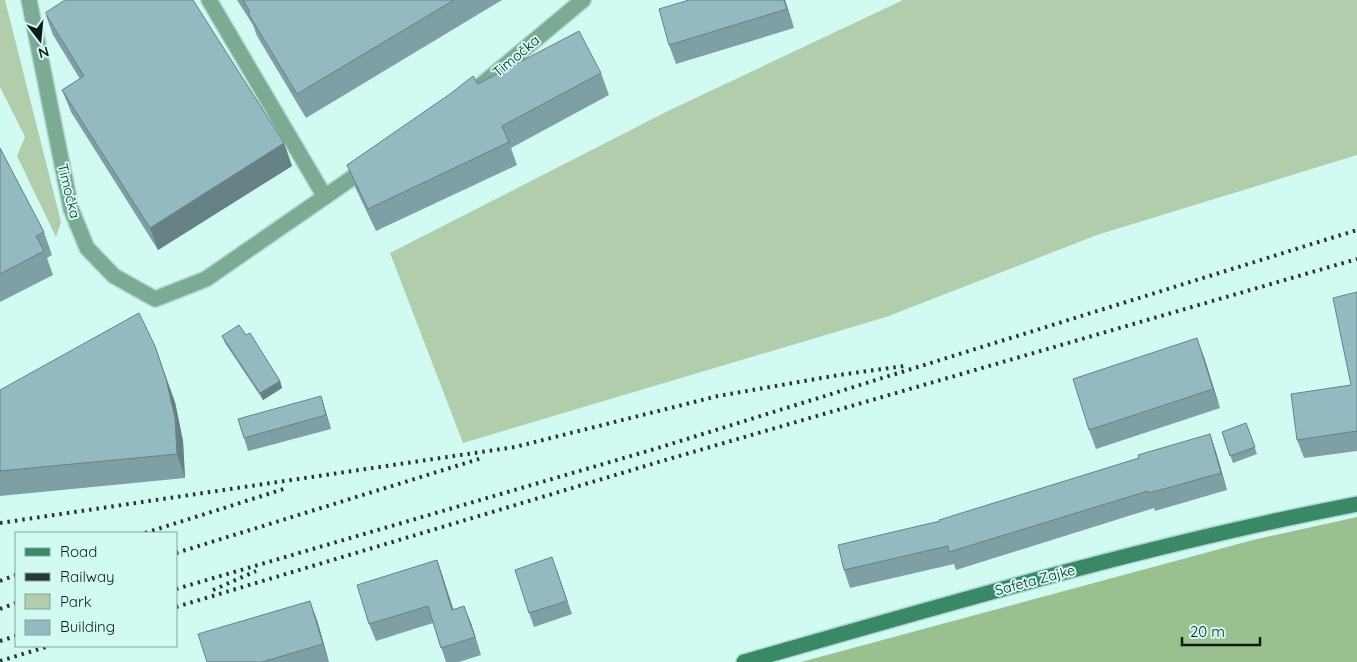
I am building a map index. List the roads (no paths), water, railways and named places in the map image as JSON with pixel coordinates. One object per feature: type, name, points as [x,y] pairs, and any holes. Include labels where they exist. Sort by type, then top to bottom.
[{"type":"main road","name":"Safeta Zajke","points":[[744,662],[1032,580],[1221,533],[1357,503]]},
{"type":"street","name":"Timočka","points":[[29,0],[71,209],[87,248],[114,276],[155,299],[206,279],[381,158]]},
{"type":"street","points":[[209,0],[325,196]]},
{"type":"street","name":"Timočka","points":[[461,102],[583,0]]},
{"type":"railway","points":[[178,588],[658,448],[1357,230]]},
{"type":"railway","points":[[178,606],[662,461],[1357,259]]},
{"type":"railway","points":[[0,523],[515,447],[718,396],[904,366]]},
{"type":"railway","points":[[178,552],[482,458]]},
{"type":"railway","points":[[148,532],[287,488]]},
{"type":"railway","points":[[213,590],[256,571]]},
{"type":"railway","points":[[0,581],[15,575]]},
{"type":"railway","points":[[0,609],[15,603]]},
{"type":"railway","points":[[0,641],[15,636]]},
{"type":"railway","points":[[0,661],[46,647]]}]
